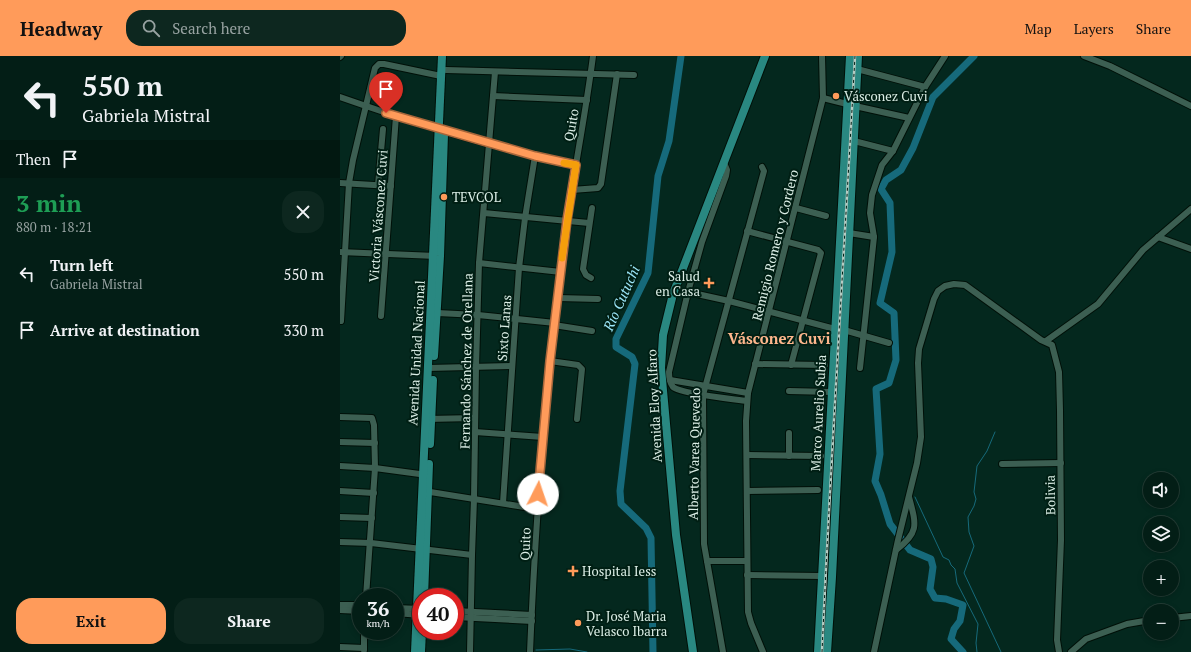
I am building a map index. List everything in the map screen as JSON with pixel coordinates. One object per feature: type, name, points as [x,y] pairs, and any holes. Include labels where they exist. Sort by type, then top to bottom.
[{"type":"main road","name":"Avenida Unidad Nacional","points":[[442,56],[444,73]]},
{"type":"main road","name":"Avenida Unidad Nacional","points":[[421,588],[441,130],[446,56]]},
{"type":"main road","name":"Avenida Eloy Alfaro","points":[[693,652],[676,535],[662,382],[663,335],[673,294],[766,56]]},
{"type":"main road","name":"Marco Aurelio Subia","points":[[827,652],[854,141],[851,105],[850,56]]},
{"type":"main road","name":"Marco Aurelio Subia","points":[[818,652],[835,329],[851,105],[858,56]]},
{"type":"main road","name":"Avenida Unidad Nacional","points":[[430,367],[436,313],[436,256]]},
{"type":"main road","name":"Avenida Unidad Nacional","points":[[423,550],[424,588]]},
{"type":"main road","name":"Avenida Unidad Nacional","points":[[415,652],[416,640]]},
{"type":"main road","points":[[421,652],[422,640]]},
{"type":"street","name":"Quito","points":[[530,652],[537,509],[550,361],[567,220],[593,56]]},
{"type":"street","name":"Remigio Romero y Cordero","points":[[763,652],[748,612],[747,401],[755,364],[788,241],[823,98],[822,56]]},
{"type":"street","points":[[860,368],[874,237],[870,213],[872,195],[882,165],[893,152],[925,87],[945,56]]},
{"type":"street","points":[[1084,56],[1110,66],[1191,106]]},
{"type":"street","points":[[341,321],[342,252],[349,183],[365,106],[375,68],[379,64],[444,73],[591,73],[634,75]]},
{"type":"street","points":[[857,69],[925,87]]},
{"type":"street","name":"Fernando Sánchez de Orellana","points":[[470,652],[476,367],[480,263],[495,72]]},
{"type":"street","points":[[572,190],[598,188],[601,184],[616,74]]},
{"type":"street","points":[[493,96],[586,100]]},
{"type":"street","points":[[340,98],[441,130],[535,156],[576,165]]},
{"type":"street","points":[[823,98],[909,118]]},
{"type":"street","name":"Victoria Vásconez Cuvi","points":[[381,316],[387,254],[390,186],[396,116]]},
{"type":"street","points":[[378,185],[383,129]]},
{"type":"street","points":[[854,141],[893,152]]},
{"type":"street","name":"Sixto Lanas","points":[[503,503],[509,435],[519,268],[535,156]]},
{"type":"street","points":[[724,163],[727,170],[726,176],[702,242],[688,292],[669,368],[670,380],[674,388],[678,390],[747,401]]},
{"type":"street","name":"Alberto Varea Quevedo","points":[[723,652],[704,544],[703,395],[764,171],[762,167]]},
{"type":"street","points":[[340,183],[390,186]]},
{"type":"street","points":[[591,278],[583,269],[592,208]]},
{"type":"street","points":[[796,208],[826,216]]},
{"type":"street","points":[[874,652],[898,540],[917,463],[921,437],[918,363],[919,349],[934,299],[938,292],[945,286],[954,284],[964,285],[1041,340],[1046,341],[1098,304],[1144,250],[1191,209]]},
{"type":"street","points":[[484,213],[589,223]]},
{"type":"street","points":[[747,231],[788,241],[818,250],[821,253],[792,365]]},
{"type":"street","points":[[849,233],[874,237]]},
{"type":"street","points":[[1158,237],[1191,249]]},
{"type":"street","points":[[342,252],[436,256]]},
{"type":"street","points":[[480,263],[561,272]]},
{"type":"street","points":[[688,292],[769,311],[835,329]]},
{"type":"street","points":[[558,298],[598,299]]},
{"type":"street","points":[[436,313],[515,319],[592,331]]},
{"type":"street","points":[[844,330],[889,343]]},
{"type":"street","name":"Bolivia","points":[[1046,341],[1052,344],[1058,372],[1061,540],[1057,640],[1059,652]]},
{"type":"street","points":[[550,361],[578,365],[582,369],[577,419]]},
{"type":"street","points":[[755,364],[825,365]]},
{"type":"street","points":[[430,367],[512,366]]},
{"type":"street","points":[[670,380],[748,393]]},
{"type":"street","points":[[789,391],[832,392]]},
{"type":"street","points":[[340,417],[372,418],[375,443],[375,468],[367,588]]},
{"type":"street","points":[[429,419],[475,418]]},
{"type":"street","points":[[475,432],[543,437]]},
{"type":"street","points":[[789,433],[789,456]]},
{"type":"street","points":[[340,442],[375,443]]},
{"type":"street","points":[[747,455],[821,456]]},
{"type":"street","points":[[1002,464],[1060,463]]},
{"type":"street","points":[[340,466],[375,468],[426,475]]},
{"type":"street","points":[[747,491],[818,490]]},
{"type":"street","points":[[340,491],[374,493]]},
{"type":"street","points":[[425,491],[537,509]]},
{"type":"street","points":[[896,550],[911,536],[915,524],[909,497]]},
{"type":"street","points":[[340,517],[372,518]]},
{"type":"street","points":[[340,542],[371,543],[472,555]]},
{"type":"street","points":[[707,562],[747,561]]},
{"type":"street","points":[[747,575],[822,576]]},
{"type":"street","points":[[340,605],[352,605]]},
{"type":"street","points":[[340,610],[352,611]]},
{"type":"street","points":[[464,613],[471,615]]},
{"type":"street","points":[[464,616],[532,618]]},
{"type":"street","points":[[1179,617],[1191,616]]},
{"type":"street","points":[[1071,652],[1086,640],[1127,624],[1143,621]]},
{"type":"street","points":[[340,647],[364,650]]},
{"type":"waterway","name":"Río Cutuchi","points":[[653,652],[651,538],[646,528],[621,504],[620,491],[635,364],[632,357],[616,347],[616,339],[648,273],[658,176],[669,141],[681,56]]},
{"type":"waterway","points":[[963,652],[951,639],[954,629],[960,621],[963,605],[946,599],[935,598],[930,589],[933,567],[931,559],[910,550],[890,524],[875,481],[880,454],[876,389],[889,383],[896,360],[894,313],[880,303],[892,252],[890,203],[881,189],[886,180],[901,170],[913,148],[933,97],[974,56]]},
{"type":"waterway","points":[[995,432],[987,451],[977,466],[974,492],[976,499],[968,517],[969,532],[974,546],[964,573],[1001,652]]},
{"type":"waterway","points":[[915,497],[943,557],[949,560],[955,569],[957,583],[978,624],[976,643],[977,652]]},
{"type":"waterway","points":[[536,650],[570,649],[587,652]]},
{"type":"railway","points":[[822,652],[833,428],[855,56]]},
{"type":"slow traffic","points":[[562,258],[576,165],[564,163]]},
{"type":"place","name":"Vásconez Cuvi","points":[[836,96]]},
{"type":"place","name":"TEVCOL","points":[[444,197]]},
{"type":"place","name":"Salud en Casa","points":[[709,283]]},
{"type":"place","name":"Hospital Iess","points":[[573,571]]},
{"type":"place","name":"Dr. José Maria Velasco Ibarra","points":[[578,623]]},
{"type":"district","name":"Vásconez Cuvi","points":[[779,338]]},
{"type":"route","points":[[386,113],[535,156],[576,165],[567,220],[554,323],[538,494]]}]
